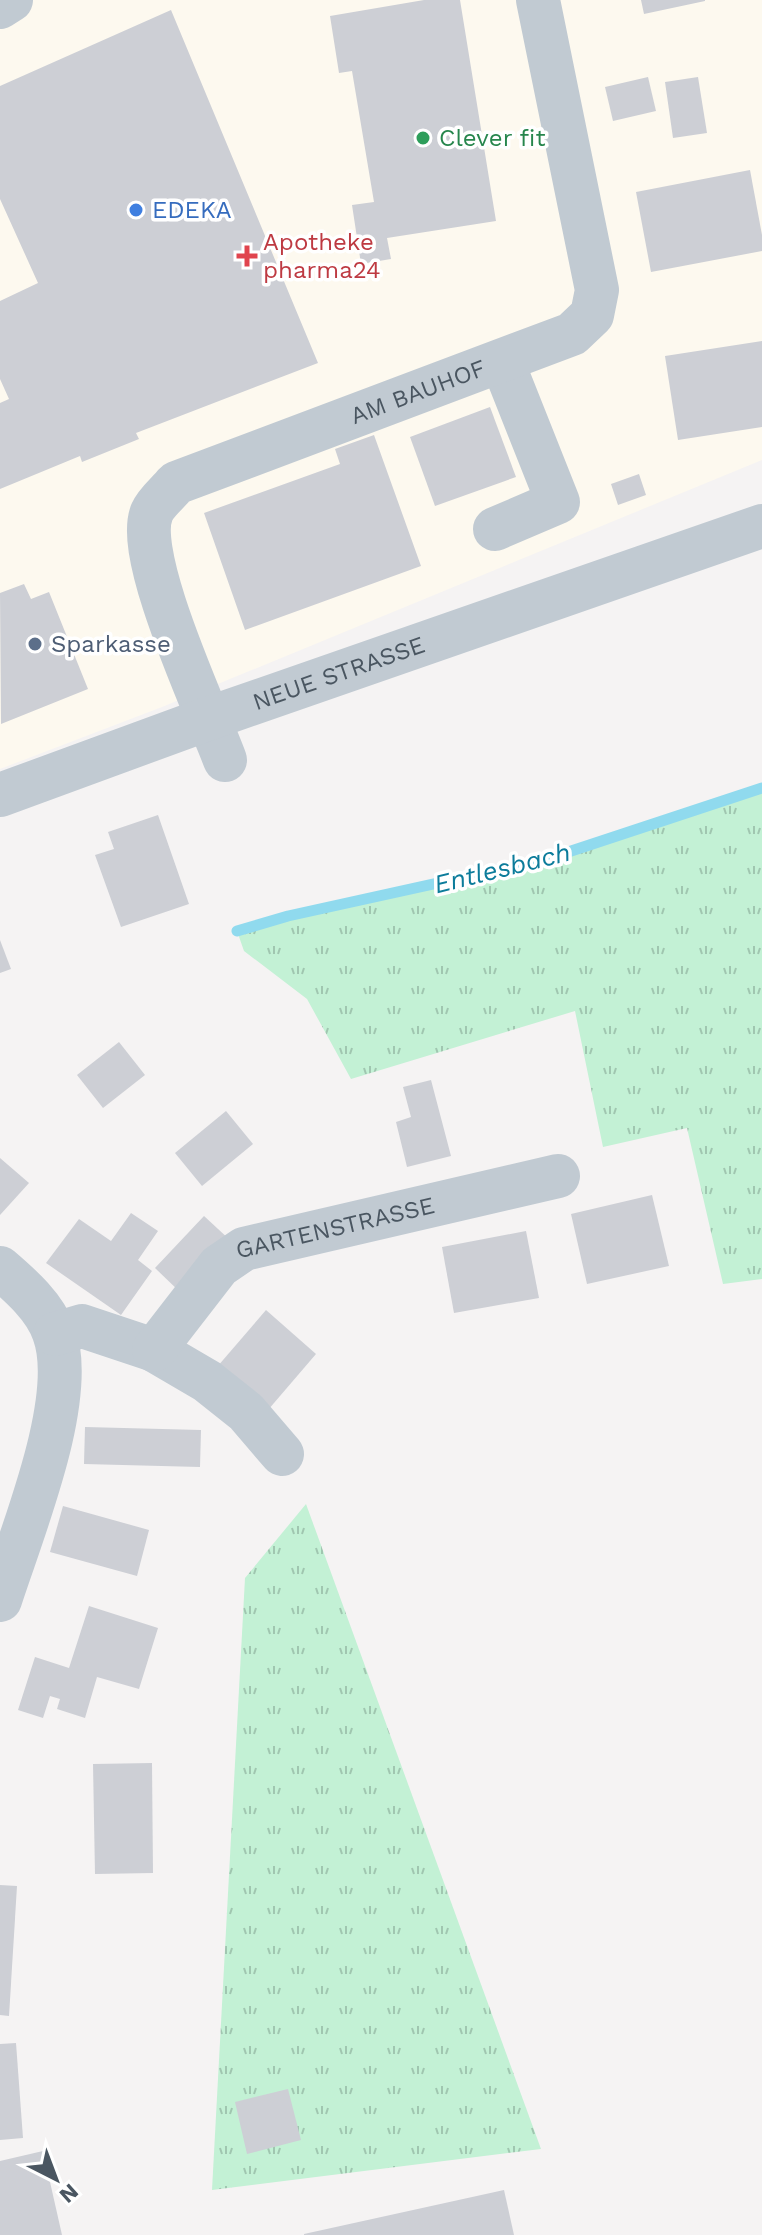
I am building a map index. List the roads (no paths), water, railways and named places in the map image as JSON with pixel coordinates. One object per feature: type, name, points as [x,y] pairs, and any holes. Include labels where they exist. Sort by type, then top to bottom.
[{"type":"street","points":[[0,7],[11,0]]},
{"type":"street","name":"AM BAUHOF","points":[[225,760],[157,584],[148,539],[152,512],[176,483],[572,334],[592,315],[597,290],[538,0]]},
{"type":"street","points":[[495,529],[558,502],[502,361]]},
{"type":"street","name":"NEUE STRASSE","points":[[0,795],[210,718],[762,526]]},
{"type":"street","name":"GARTENSTRASSE","points":[[154,1350],[219,1266],[244,1249],[558,1176]]},
{"type":"street","points":[[0,1268],[37,1303],[55,1334],[60,1376],[54,1464],[0,1600]]},
{"type":"street","points":[[55,1334],[82,1326],[154,1350],[207,1381],[246,1412],[282,1454]]},
{"type":"waterway","name":"Entlesbach","points":[[237,931],[288,916],[547,859],[762,788]]},
{"type":"place","name":"Clever fit","points":[[423,138]]},
{"type":"place","name":"EDEKA","points":[[136,210]]},
{"type":"place","name":"Apotheke pharma24","points":[[247,256]]},
{"type":"place","name":"Sparkasse","points":[[35,644]]}]
